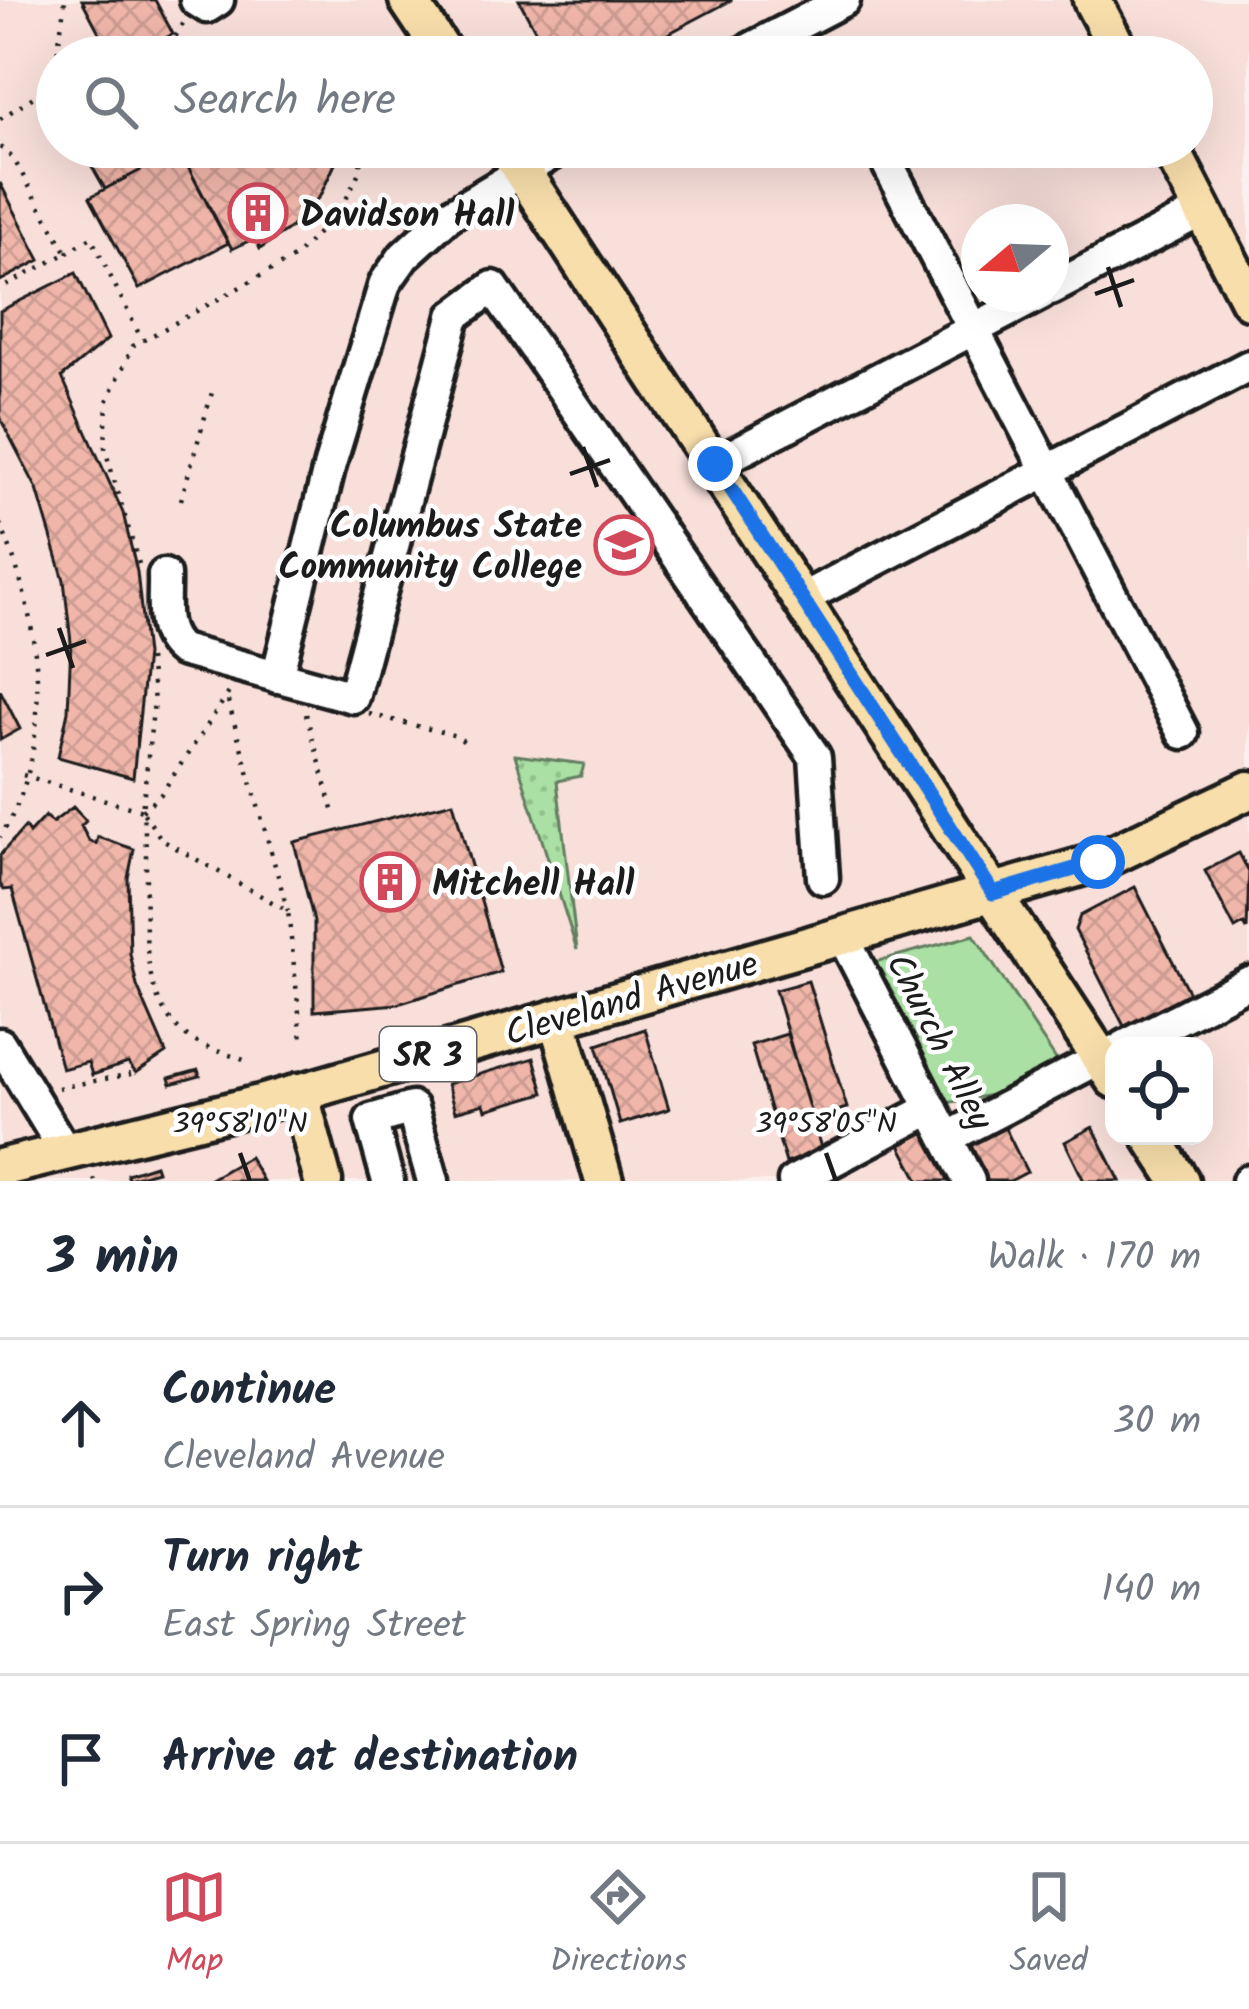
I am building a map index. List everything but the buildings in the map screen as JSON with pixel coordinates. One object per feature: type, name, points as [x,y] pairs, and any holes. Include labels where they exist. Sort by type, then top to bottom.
[{"type":"main road","points":[[408,0],[432,36]]},
{"type":"main road","points":[[1092,0],[1111,36]]},
{"type":"main road","points":[[520,168],[993,893],[1105,1048]]},
{"type":"main road","points":[[1181,168],[1203,210],[1237,245],[1249,300]]},
{"type":"main road","name":"Cleveland Avenue","points":[[0,1168],[299,1092],[993,893],[1126,852],[1249,790]]},
{"type":"main road","points":[[557,1018],[604,1181]]},
{"type":"main road","points":[[299,1092],[323,1181]]},
{"type":"main road","points":[[1157,1145],[1180,1181]]},
{"type":"street","points":[[197,0],[207,7],[218,0]]},
{"type":"street","points":[[775,36],[844,0]]},
{"type":"street","points":[[277,677],[330,464],[385,283],[425,234],[501,168]]},
{"type":"street","points":[[890,168],[1183,733]]},
{"type":"street","points":[[1069,280],[1203,210]]},
{"type":"street","points":[[164,575],[164,624],[170,642],[182,650],[353,697],[454,316],[493,286],[815,757],[823,878]]},
{"type":"street","points":[[715,464],[1007,312]]},
{"type":"street","points":[[803,598],[1249,366]]},
{"type":"street","name":"Church Alley","points":[[843,937],[969,1181]]},
{"type":"street","points":[[1152,1037],[1249,982]]},
{"type":"street","points":[[4,1058],[65,1151]]},
{"type":"street","points":[[947,1138],[1105,1063]]},
{"type":"street","points":[[388,1181],[371,1120],[412,1108],[433,1181]]},
{"type":"street","points":[[794,1181],[932,1108]]},
{"type":"path","points":[[60,36],[65,0]]},
{"type":"path","points":[[176,36],[197,0]]},
{"type":"path","points":[[0,119],[36,95]]},
{"type":"path","points":[[0,147],[13,158],[67,253]]},
{"type":"path","points":[[105,421],[106,403],[133,346],[296,257],[343,206],[360,168]]},
{"type":"path","points":[[0,290],[91,237],[143,341]]},
{"type":"path","points":[[181,500],[213,389]]},
{"type":"path","points":[[0,524],[37,634],[36,733],[0,837]]},
{"type":"path","points":[[142,811],[161,794],[228,701],[232,684]]},
{"type":"path","points":[[301,697],[334,813]]},
{"type":"path","points":[[228,701],[288,911],[302,1040]]},
{"type":"path","points":[[23,775],[142,811],[162,840],[288,911]]},
{"type":"path","points":[[142,811],[150,849],[143,918],[151,973],[169,1020],[190,1039],[246,1061]]},
{"type":"path","points":[[46,1090],[131,1074]]},
{"type":"shaded area","name":"Columbus State Community College","points":[[0,0],[1249,0],[1249,1181],[0,1181]]},
{"type":"green space","points":[[515,755],[584,764],[581,776],[557,781],[577,950]]},
{"type":"green space","points":[[974,935],[1061,1067],[997,1094],[947,1103],[935,1092],[867,964]]},
{"type":"place","name":"Davidson Hall","points":[[258,213]]},
{"type":"place","name":"Columbus State Community College","points":[[624,545]]},
{"type":"place","name":"Mitchell Hall","points":[[390,882]]},
{"type":"route","points":[[715,464],[993,893],[1098,862]]}]
